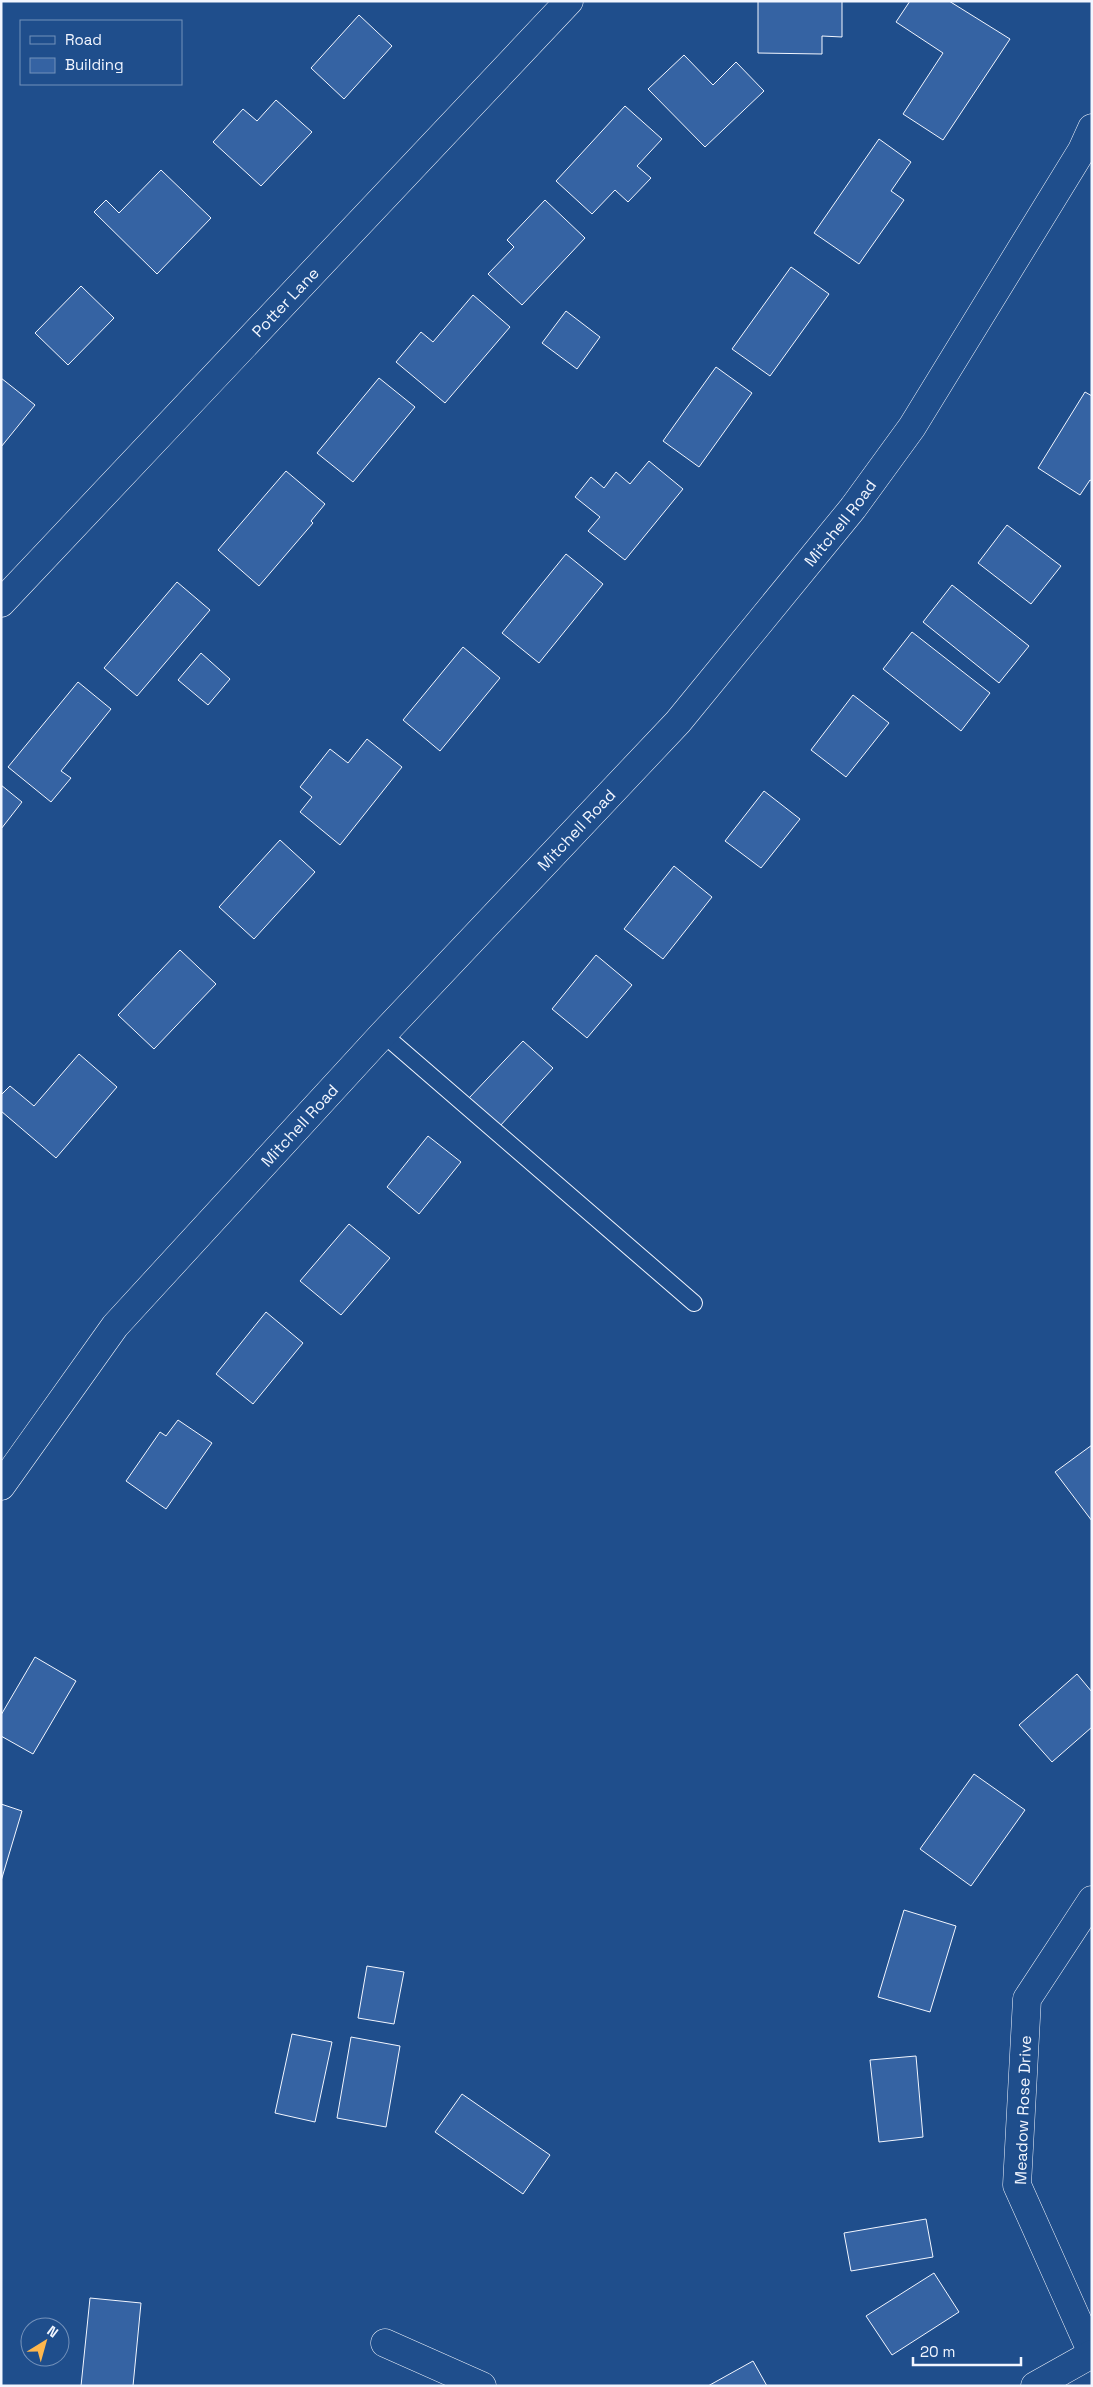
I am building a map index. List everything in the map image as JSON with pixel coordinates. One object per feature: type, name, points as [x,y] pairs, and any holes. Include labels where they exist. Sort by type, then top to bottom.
[{"type":"street","name":"Potter Lane","points":[[1,604],[569,1]]},
{"type":"street","name":"Mitchell Road","points":[[1,1486],[115,1326],[383,1034],[678,722],[853,508],[912,427],[1082,150],[1092,128]]},
{"type":"street","name":"Meadow Rose Drive","points":[[1092,1900],[1027,1999],[1017,2186],[1092,2354]]},
{"type":"street","points":[[385,2344],[482,2386]]},
{"type":"street","points":[[1035,2386],[1092,2354]]},
{"type":"lane","points":[[383,1034],[694,1302]]},
{"type":"building","points":[[758,1],[842,1],[842,37],[822,36],[822,54],[758,53]]},
{"type":"building","points":[[910,1],[949,1],[1010,39],[943,140],[903,114],[943,53],[896,22]]},
{"type":"building","points":[[359,15],[392,46],[344,99],[311,68]]},
{"type":"building","points":[[684,55],[713,85],[736,62],[764,91],[705,147],[648,89]]},
{"type":"building","points":[[276,100],[312,132],[261,186],[213,142],[243,109],[257,121]]},
{"type":"building","points":[[625,106],[662,139],[637,166],[651,178],[628,202],[615,190],[592,214],[556,181]]},
{"type":"building","points":[[879,139],[911,162],[891,191],[904,200],[859,264],[814,233]]},
{"type":"building","points":[[161,170],[211,218],[157,274],[94,212],[106,200],[119,213]]},
{"type":"building","points":[[545,200],[585,238],[522,305],[488,274],[514,247],[507,240]]},
{"type":"building","points":[[791,267],[829,294],[770,376],[732,349]]},
{"type":"building","points":[[81,286],[114,318],[68,365],[35,333]]},
{"type":"building","points":[[473,295],[510,327],[445,403],[396,362],[421,332],[433,342]]},
{"type":"building","points":[[566,311],[600,337],[577,369],[542,343]]},
{"type":"building","points":[[716,367],[752,393],[699,467],[663,441]]},
{"type":"building","points":[[1,378],[35,405],[1,447]]},
{"type":"building","points":[[379,378],[415,407],[353,482],[317,453]]},
{"type":"building","points":[[1085,392],[1092,396],[1092,481],[1090,480],[1080,495],[1038,468]]},
{"type":"building","points":[[649,461],[683,489],[625,560],[588,531],[600,517],[575,497],[591,477],[604,488],[616,472],[630,484]]},
{"type":"building","points":[[286,471],[325,504],[311,521],[313,523],[259,586],[218,550]]},
{"type":"building","points":[[1007,525],[1061,566],[1031,604],[978,563]]},
{"type":"building","points":[[566,554],[603,584],[539,663],[502,633]]},
{"type":"building","points":[[177,582],[210,610],[137,696],[104,668]]},
{"type":"building","points":[[952,585],[1029,646],[999,683],[923,622]]},
{"type":"building","points":[[912,632],[990,693],[961,731],[883,669]]},
{"type":"building","points":[[463,647],[500,678],[440,751],[403,720]]},
{"type":"building","points":[[201,653],[230,679],[208,705],[178,680]]},
{"type":"building","points":[[78,682],[111,709],[61,771],[71,778],[51,802],[8,767]]},
{"type":"building","points":[[853,695],[889,723],[846,777],[811,750]]},
{"type":"building","points":[[367,739],[402,767],[340,845],[300,812],[312,797],[300,787],[330,749],[348,763]]},
{"type":"building","points":[[1,785],[22,802],[1,829]]},
{"type":"building","points":[[764,791],[800,819],[761,868],[725,841]]},
{"type":"building","points":[[280,840],[315,872],[254,939],[219,907]]},
{"type":"building","points":[[674,866],[712,897],[663,959],[624,929]]},
{"type":"building","points":[[180,950],[216,984],[154,1049],[118,1015]]},
{"type":"building","points":[[596,955],[632,985],[587,1038],[552,1009]]},
{"type":"building","points":[[523,1041],[553,1068],[500,1126],[469,1098]]},
{"type":"building","points":[[79,1054],[117,1087],[56,1158],[1,1111],[1,1095],[10,1086],[34,1106]]},
{"type":"building","points":[[428,1136],[461,1162],[419,1214],[387,1187]]},
{"type":"building","points":[[349,1224],[390,1258],[341,1315],[300,1281]]},
{"type":"building","points":[[266,1312],[303,1343],[253,1404],[216,1374]]},
{"type":"building","points":[[178,1420],[212,1443],[166,1509],[126,1481],[160,1432],[166,1436]]},
{"type":"building","points":[[1092,1445],[1092,1521],[1055,1472]]},
{"type":"building","points":[[35,1657],[76,1681],[33,1754],[1,1736],[1,1715]]},
{"type":"building","points":[[1077,1674],[1092,1692],[1092,1727],[1052,1762],[1019,1725]]},
{"type":"building","points":[[974,1774],[1025,1810],[971,1886],[920,1849]]},
{"type":"building","points":[[1,1804],[22,1811],[1,1881]]},
{"type":"building","points":[[904,1910],[956,1926],[930,2012],[878,1997]]},
{"type":"building","points":[[367,1966],[404,1972],[394,2024],[358,2018]]},
{"type":"building","points":[[292,2034],[332,2042],[315,2122],[275,2113]]},
{"type":"building","points":[[351,2037],[400,2046],[386,2127],[337,2118]]},
{"type":"building","points":[[916,2056],[923,2137],[879,2142],[870,2060]]},
{"type":"building","points":[[462,2094],[550,2155],[523,2194],[435,2132]]},
{"type":"building","points":[[926,2219],[933,2257],[851,2271],[844,2233]]},
{"type":"building","points":[[934,2273],[959,2312],[892,2355],[866,2316]]},
{"type":"building","points":[[90,2298],[141,2303],[133,2386],[81,2386]]},
{"type":"building","points":[[753,2361],[767,2386],[708,2386]]}]
